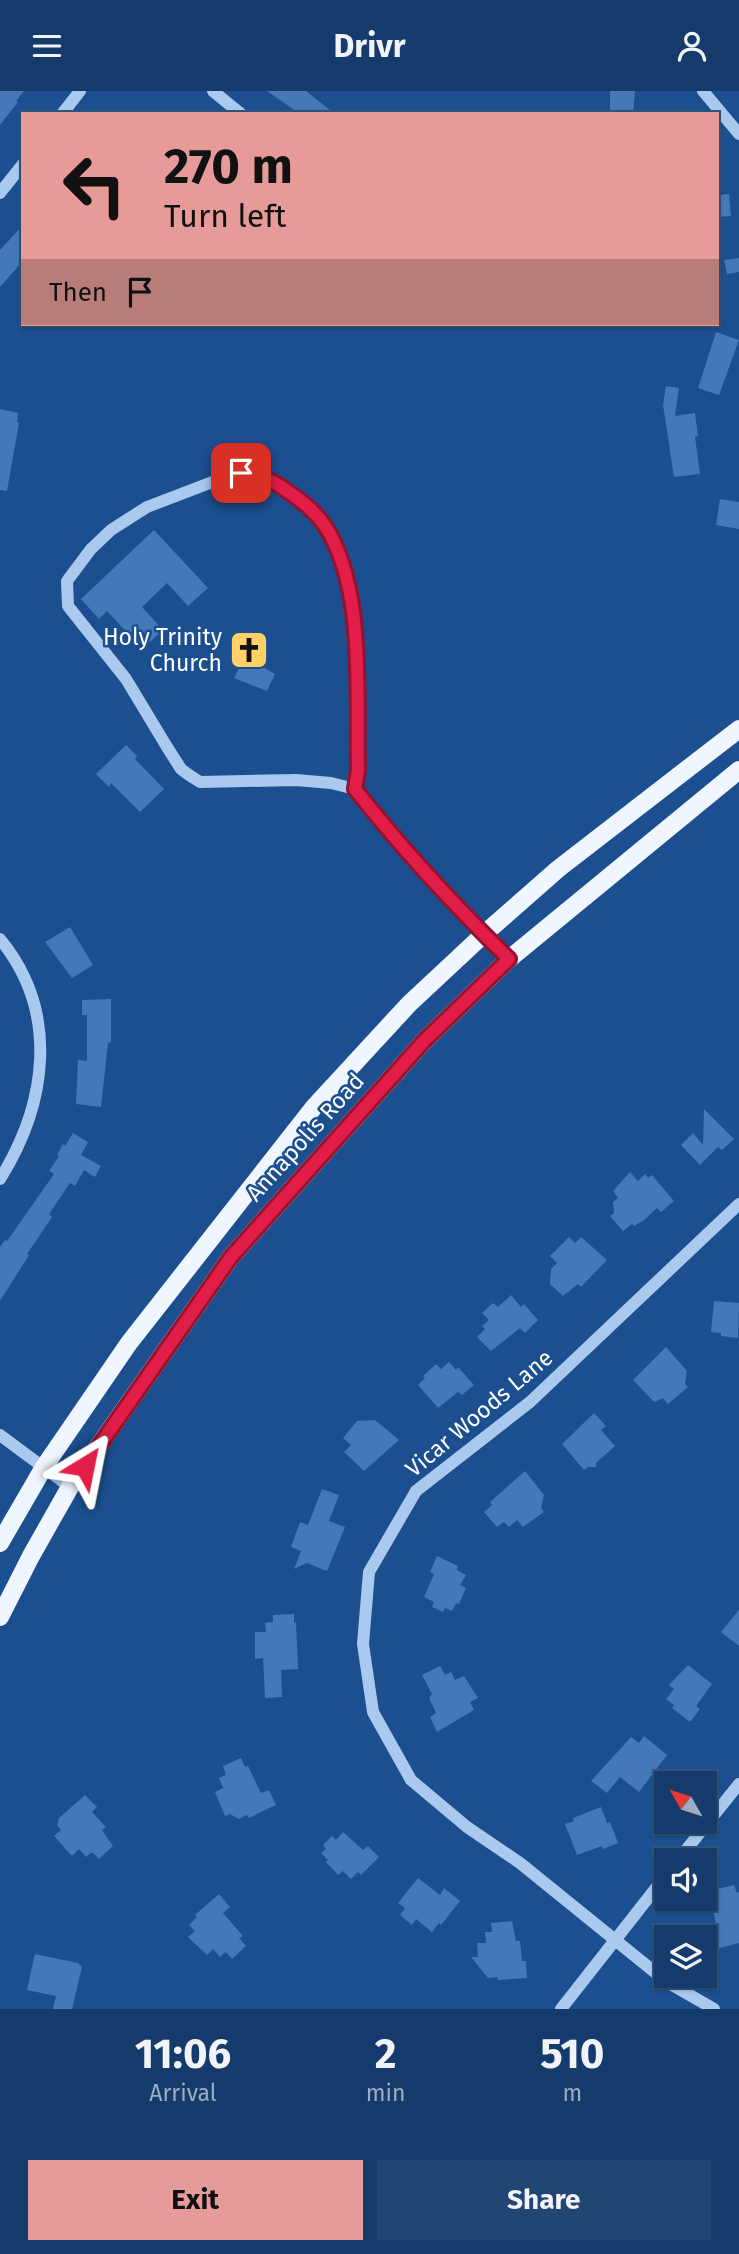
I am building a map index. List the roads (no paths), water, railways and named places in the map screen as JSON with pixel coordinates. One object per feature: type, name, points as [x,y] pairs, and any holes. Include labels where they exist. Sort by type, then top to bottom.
[{"type":"main road","name":"Annapolis Road","points":[[0,1542],[44,1468],[129,1343],[314,1107],[409,1004],[484,934],[558,869],[739,729]]},
{"type":"main road","name":"Annapolis Road","points":[[0,1617],[70,1487],[231,1257],[424,1041],[509,959],[739,770]]},
{"type":"street","points":[[64,112],[80,91]]},
{"type":"street","points":[[212,91],[238,112]]},
{"type":"street","points":[[703,91],[716,112]]},
{"type":"street","points":[[720,118],[739,134]]},
{"type":"street","points":[[0,193],[21,167]]},
{"type":"street","points":[[355,789],[358,770],[352,612],[345,579],[332,541],[325,526],[306,504],[270,480],[241,473],[147,507],[111,530],[91,549],[68,580],[68,605],[126,679],[181,769],[200,782],[296,780],[331,783],[355,789],[380,821],[509,959]]},
{"type":"street","points":[[0,939],[18,965],[30,992],[36,1011],[41,1051],[35,1099],[29,1121],[23,1138],[0,1179]]},
{"type":"street","name":"Vicar Woods Lane","points":[[714,2009],[667,1982],[613,1941],[520,1863],[467,1827],[411,1780],[373,1712],[363,1644],[369,1572],[416,1491],[530,1402],[738,1206]]},
{"type":"street","points":[[0,1435],[70,1487]]},
{"type":"street","points":[[688,1848],[739,1784]]},
{"type":"street","points":[[561,2009],[654,1890]]},
{"type":"place","name":"Holy Trinity Church","points":[[249,650]]}]
